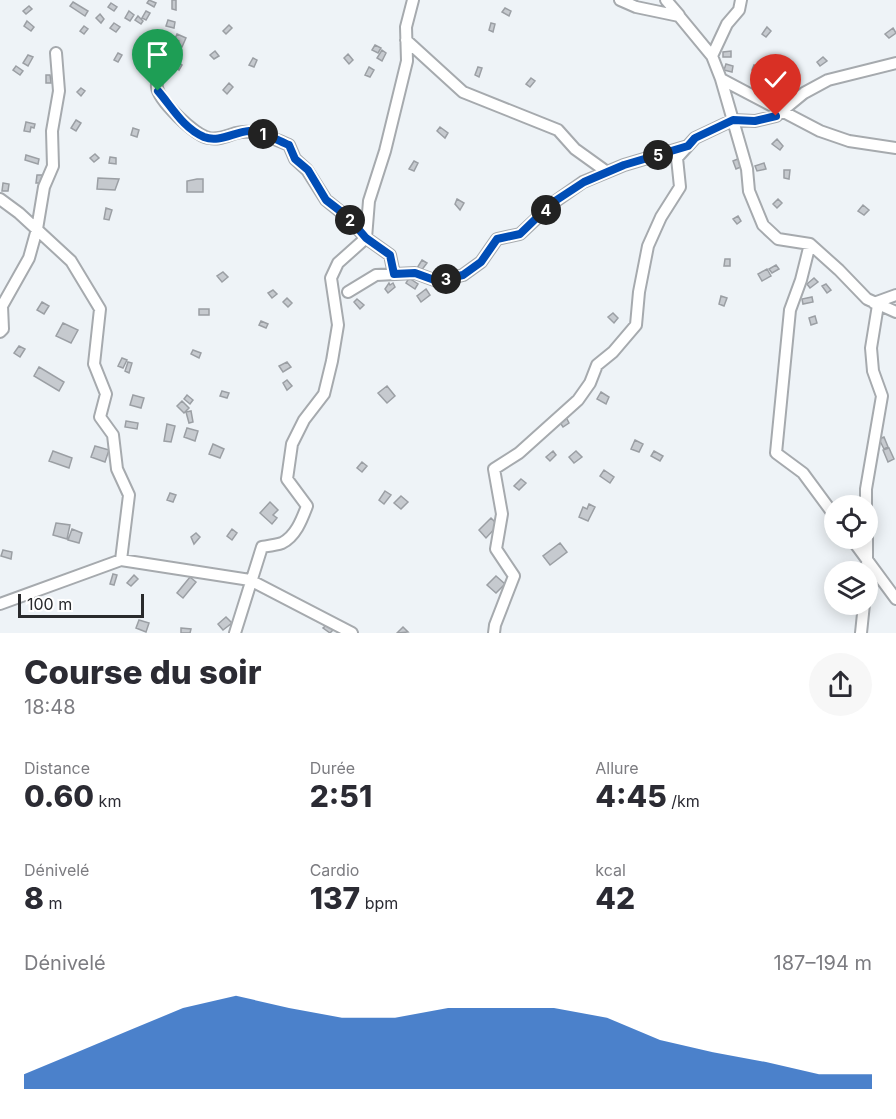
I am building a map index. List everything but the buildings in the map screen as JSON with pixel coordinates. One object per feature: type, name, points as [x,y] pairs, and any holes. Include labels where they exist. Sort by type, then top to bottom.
[{"type":"street","points":[[235,633],[262,547],[282,543],[290,536],[301,523],[307,506],[287,479],[292,444],[304,420],[324,394],[327,383],[338,325],[331,278],[338,263],[366,238],[369,201],[388,139],[406,61],[406,27],[413,0]]},
{"type":"street","points":[[620,0],[636,7],[679,16]]},
{"type":"street","points":[[666,0],[712,56],[747,169],[749,191],[763,225],[778,239],[810,244],[867,299],[896,312]]},
{"type":"street","points":[[712,56],[727,24],[739,10],[741,0]]},
{"type":"street","points":[[406,40],[463,92],[558,130],[574,149],[607,172]]},
{"type":"street","points":[[0,332],[3,329],[2,306],[28,258],[37,229],[44,187],[53,166],[51,130],[59,92],[57,53]]},
{"type":"street","points":[[494,633],[514,576],[496,549],[501,514],[494,469],[519,453],[578,400],[590,383],[597,365],[613,352],[636,325],[639,292],[648,246],[661,217],[680,187],[677,158],[695,138],[733,120],[755,121],[776,116],[804,93],[828,80],[896,63]]},
{"type":"street","points":[[161,69],[156,85],[158,91],[173,112],[194,131],[206,138],[221,139],[236,133],[252,131],[289,145],[295,159],[308,170],[326,200],[348,217],[366,238],[390,255],[394,274]]},
{"type":"street","points":[[721,79],[782,109],[820,131],[849,141],[896,148]]},
{"type":"street","points":[[348,292],[376,275],[415,273],[437,281],[463,275],[481,262],[497,239],[520,234],[552,203],[584,182],[624,165],[688,146]]},
{"type":"street","points":[[0,199],[71,261],[100,309],[94,364],[106,394],[100,417],[113,435],[117,469],[129,495],[121,560]]},
{"type":"street","points":[[810,244],[801,280],[790,310],[776,453],[803,473],[824,501]]},
{"type":"street","points":[[876,304],[896,295]]},
{"type":"street","points":[[866,495],[882,396],[873,371],[871,348],[876,304]]},
{"type":"street","points":[[0,604],[121,560],[250,580],[352,633]]},
{"type":"street","points":[[878,579],[896,599]]},
{"type":"street","points":[[861,633],[863,615]]},
{"type":"route","points":[[158,91],[173,112],[194,131],[206,138],[221,139],[236,133],[252,131],[289,145],[295,159],[308,170],[326,200],[348,217],[366,238],[390,255],[394,274],[415,273],[437,281],[463,275],[481,262],[497,239],[520,234],[552,203],[584,182],[624,165],[688,146],[695,138],[733,120],[755,121],[776,116]]}]
